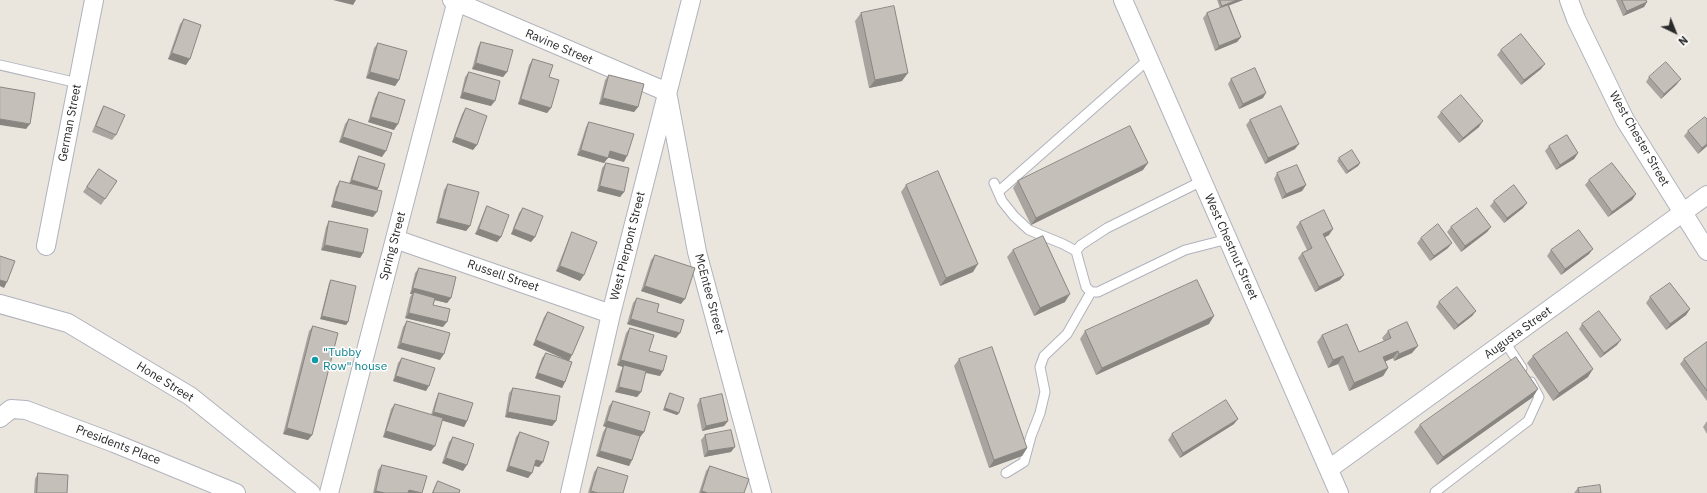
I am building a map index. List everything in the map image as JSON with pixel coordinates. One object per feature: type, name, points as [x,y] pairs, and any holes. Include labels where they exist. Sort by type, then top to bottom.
[{"type":"street","name":"German Street","points":[[46,246],[94,0]]},
{"type":"street","name":"West Pierpont Street","points":[[570,493],[611,314],[691,0]]},
{"type":"street","name":"West Chestnut Street","points":[[1122,0],[1340,493]]},
{"type":"street","name":"West Chester Street","points":[[1569,0],[1576,19],[1625,120],[1707,251]]},
{"type":"street","name":"Ravine Street","points":[[455,1],[667,92]]},
{"type":"street","name":"Spring Street","points":[[329,493],[455,1]]},
{"type":"street","name":"McEntee Street","points":[[667,92],[697,252],[762,493]]},
{"type":"street","name":"Augusta Street","points":[[1329,469],[1683,214],[1707,195]]},
{"type":"street","name":"Russell Street","points":[[395,239],[611,314]]},
{"type":"street","name":"Hone Street","points":[[0,304],[68,323],[190,396],[311,493]]},
{"type":"street","name":"Presidents Place","points":[[0,418],[11,410],[26,410],[114,443],[236,493]]},
{"type":"lane","points":[[998,192],[1148,59]]},
{"type":"lane","points":[[0,65],[78,83]]},
{"type":"lane","points":[[1076,251],[1081,245],[1108,228],[1202,181]]},
{"type":"lane","points":[[994,183],[1002,201],[1029,230],[1076,251]]},
{"type":"lane","points":[[1076,251],[1086,287],[1091,292],[1098,292],[1185,250],[1228,239]]},
{"type":"lane","points":[[1006,473],[1024,462],[1031,436],[1040,413],[1045,392],[1040,367],[1044,356],[1067,334],[1091,292]]},
{"type":"lane","points":[[1435,492],[1528,421],[1539,397],[1505,342]]},
{"type":"building","points":[[1220,0],[1237,0],[1222,6]]},
{"type":"building","points":[[1622,0],[1646,0],[1647,2],[1627,11]]},
{"type":"building","points":[[1228,5],[1241,37],[1219,46],[1207,13]]},
{"type":"building","points":[[894,6],[908,73],[875,80],[861,13]]},
{"type":"building","points":[[184,19],[201,25],[190,59],[172,53]]},
{"type":"building","points":[[1521,34],[1545,64],[1524,80],[1501,50]]},
{"type":"building","points":[[481,42],[513,50],[507,72],[476,63]]},
{"type":"building","points":[[378,43],[407,51],[399,80],[370,72]]},
{"type":"building","points":[[533,59],[553,65],[549,77],[559,80],[551,108],[521,99]]},
{"type":"building","points":[[1666,62],[1681,79],[1664,94],[1649,77]]},
{"type":"building","points":[[1255,68],[1266,93],[1243,104],[1231,79]]},
{"type":"building","points":[[469,72],[500,81],[495,101],[463,92]]},
{"type":"building","points":[[609,75],[644,84],[638,107],[603,98]]},
{"type":"building","points":[[0,87],[35,93],[30,124],[0,119]]},
{"type":"building","points":[[379,92],[405,100],[398,124],[371,117]]},
{"type":"building","points":[[1461,95],[1483,121],[1463,138],[1441,112]]},
{"type":"building","points":[[104,106],[125,115],[116,135],[96,126]]},
{"type":"building","points":[[1281,106],[1299,144],[1268,158],[1250,120]]},
{"type":"building","points":[[466,108],[487,116],[477,145],[455,137]]},
{"type":"building","points":[[1705,117],[1707,119],[1707,144],[1702,148],[1688,131]]},
{"type":"building","points":[[349,119],[392,133],[386,151],[343,137]]},
{"type":"building","points":[[589,122],[634,134],[627,156],[610,151],[608,158],[581,150]]},
{"type":"building","points":[[1130,126],[1148,163],[1036,218],[1018,181]]},
{"type":"building","points":[[1567,135],[1578,153],[1560,165],[1549,146]]},
{"type":"building","points":[[1352,150],[1360,163],[1348,171],[1339,158]]},
{"type":"building","points":[[359,156],[385,164],[378,188],[352,180]]},
{"type":"building","points":[[606,163],[629,168],[624,192],[600,186]]},
{"type":"building","points":[[1612,163],[1636,194],[1612,212],[1589,180]]},
{"type":"building","points":[[1297,165],[1306,185],[1286,194],[1277,173]]},
{"type":"building","points":[[99,169],[117,181],[105,199],[87,187]]},
{"type":"building","points":[[938,171],[978,264],[946,278],[906,185]]},
{"type":"building","points":[[340,181],[382,191],[377,212],[334,201]]},
{"type":"building","points":[[448,184],[479,192],[470,226],[439,218]]},
{"type":"building","points":[[1514,185],[1527,203],[1507,218],[1494,201]]},
{"type":"building","points":[[487,206],[509,215],[501,237],[479,229]]},
{"type":"building","points":[[523,208],[543,216],[535,237],[514,229]]},
{"type":"building","points":[[1477,208],[1491,227],[1465,246],[1451,227]]},
{"type":"building","points":[[1324,210],[1333,229],[1323,234],[1344,275],[1319,287],[1302,253],[1312,248],[1300,222]]},
{"type":"building","points":[[329,221],[368,229],[363,253],[325,245]]},
{"type":"building","points":[[1438,224],[1452,243],[1434,256],[1421,238]]},
{"type":"building","points":[[1579,230],[1593,249],[1565,269],[1551,250]]},
{"type":"building","points":[[572,232],[597,242],[584,275],[560,266]]},
{"type":"building","points":[[1043,236],[1070,294],[1040,308],[1013,250]]},
{"type":"building","points":[[655,255],[695,268],[685,299],[645,286]]},
{"type":"building","points":[[0,256],[15,261],[7,282],[0,280]]},
{"type":"building","points":[[419,268],[456,277],[451,298],[413,288]]},
{"type":"building","points":[[331,280],[356,286],[348,322],[322,316]]},
{"type":"building","points":[[1197,280],[1214,316],[1102,368],[1085,331]]},
{"type":"building","points":[[1670,283],[1690,309],[1670,324],[1650,297]]},
{"type":"building","points":[[1457,287],[1476,311],[1458,325],[1439,302]]},
{"type":"building","points":[[414,292],[435,298],[433,305],[450,309],[447,322],[409,313]]},
{"type":"building","points":[[637,298],[659,304],[657,312],[684,320],[680,333],[631,319]]},
{"type":"building","points":[[1599,311],[1621,340],[1604,353],[1582,324]]},
{"type":"building","points":[[548,312],[584,327],[572,355],[536,340]]},
{"type":"building","points":[[407,321],[450,333],[444,354],[401,343]]},
{"type":"building","points":[[1407,322],[1418,346],[1399,354],[1398,351],[1383,357],[1388,368],[1354,383],[1343,356],[1333,360],[1322,335],[1347,324],[1359,352],[1391,338],[1388,331]]},
{"type":"building","points":[[313,326],[338,333],[312,435],[287,428]]},
{"type":"building","points":[[630,328],[654,335],[649,351],[667,356],[663,371],[621,360]]},
{"type":"building","points":[[1567,332],[1593,369],[1559,393],[1533,356]]},
{"type":"building","points":[[1707,342],[1707,391],[1684,359]]},
{"type":"building","points":[[992,347],[1027,448],[994,460],[959,359]]},
{"type":"building","points":[[546,353],[572,362],[565,382],[538,373]]},
{"type":"building","points":[[1516,357],[1538,389],[1443,457],[1420,425]]},
{"type":"building","points":[[402,358],[435,368],[429,386],[396,376]]},
{"type":"building","points":[[624,365],[646,371],[641,392],[619,387]]},
{"type":"building","points":[[513,388],[560,396],[556,421],[508,412]]},
{"type":"building","points":[[439,393],[473,403],[467,421],[434,412]]},
{"type":"building","points":[[670,393],[684,398],[679,413],[665,408]]},
{"type":"building","points":[[722,394],[728,421],[706,426],[700,399]]},
{"type":"building","points":[[1226,400],[1238,419],[1183,453],[1172,434]]},
{"type":"building","points":[[613,401],[650,412],[644,432],[607,421]]},
{"type":"building","points":[[395,404],[443,418],[435,446],[386,431]]},
{"type":"building","points":[[607,427],[640,436],[632,460],[600,451]]},
{"type":"building","points":[[731,430],[735,447],[708,451],[705,435]]},
{"type":"building","points":[[520,432],[549,442],[543,462],[536,460],[532,473],[509,466]]},
{"type":"building","points":[[453,437],[474,444],[467,465],[446,458]]},
{"type":"building","points":[[382,465],[427,476],[422,493],[409,490],[408,493],[385,493],[376,491]]},
{"type":"building","points":[[710,466],[749,479],[744,493],[708,493],[702,491]]},
{"type":"building","points":[[598,467],[628,476],[623,493],[598,493],[591,491]]},
{"type":"building","points":[[38,473],[68,475],[67,493],[37,493]]},
{"type":"building","points":[[438,481],[460,490],[459,493],[433,493]]},
{"type":"building","points":[[1600,485],[1601,493],[1579,493],[1578,488]]},
{"type":"place","name":"\"Tubby Row\" house","points":[[315,360]]}]
